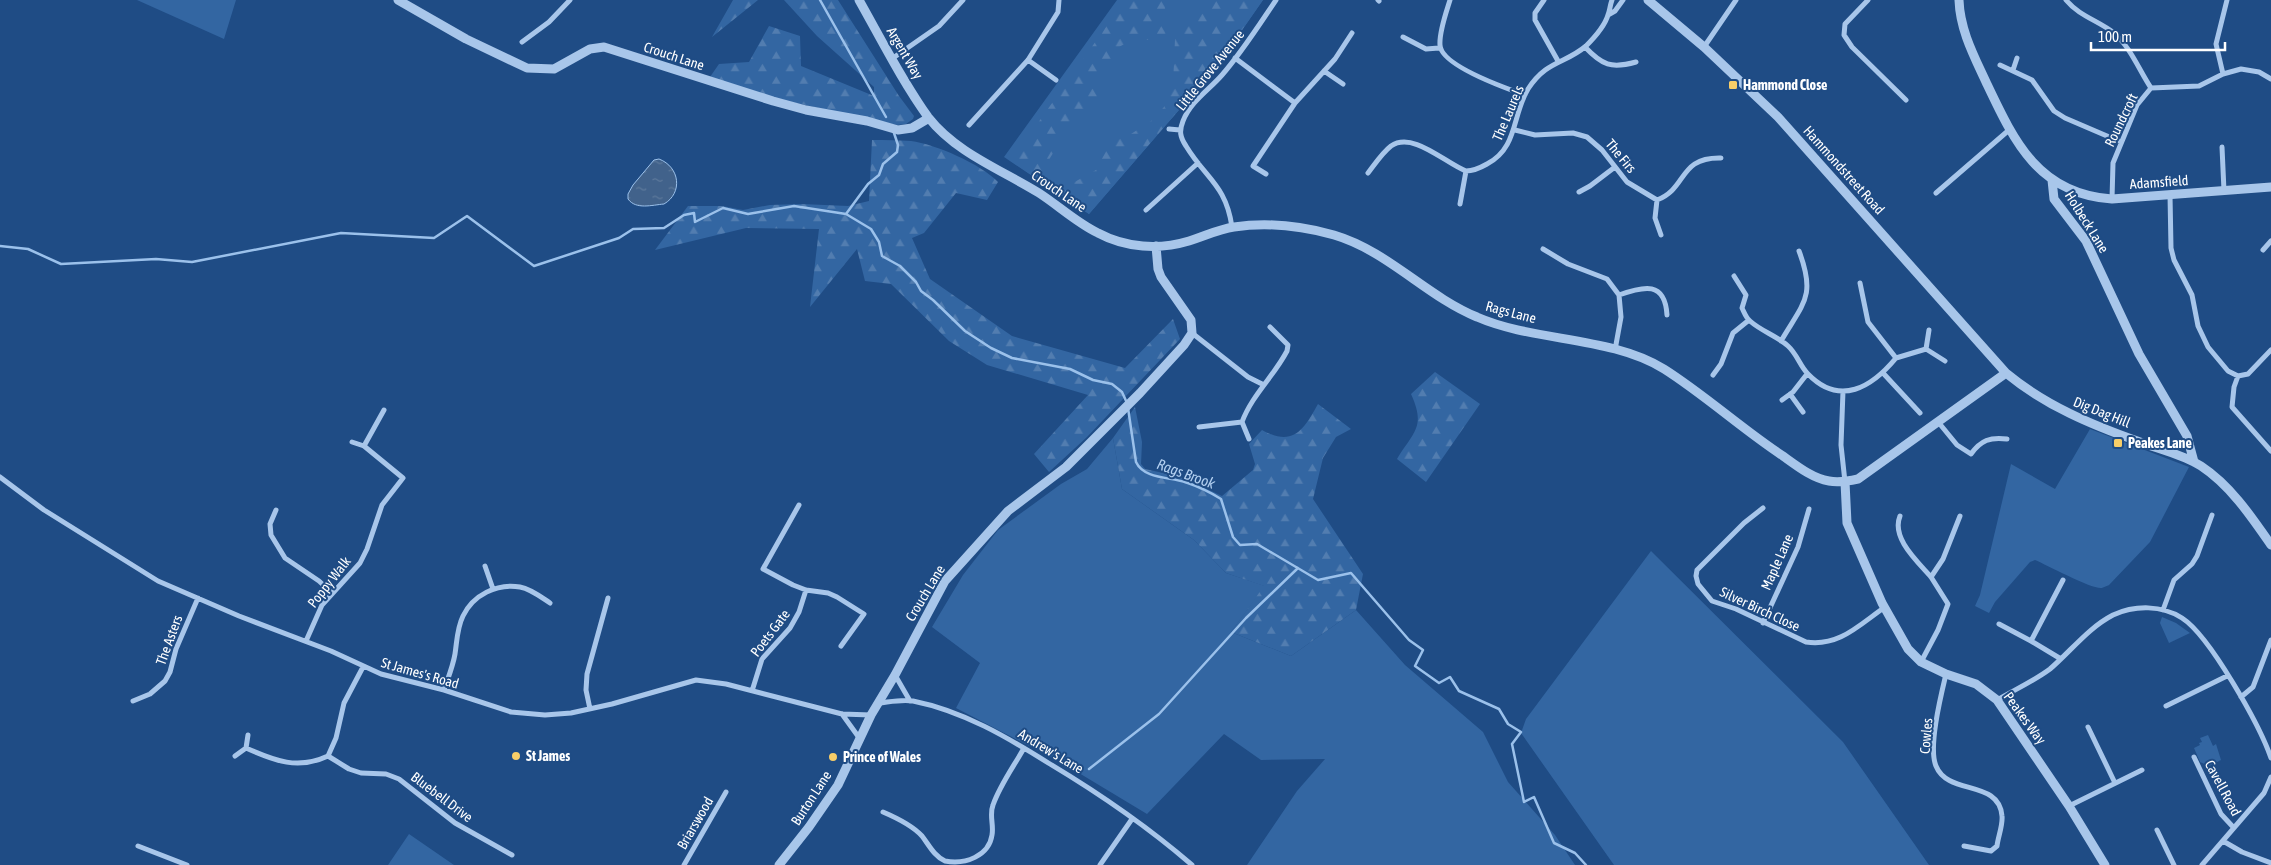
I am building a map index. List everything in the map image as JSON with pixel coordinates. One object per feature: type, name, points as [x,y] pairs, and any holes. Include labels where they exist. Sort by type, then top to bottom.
[{"type":"street","name":"Crouch Lane","points":[[398,0],[466,39],[527,68],[554,69],[590,49],[604,47],[755,96],[806,110],[867,121],[898,130],[912,128],[929,118],[945,135],[964,150],[1041,194],[1097,233],[1124,244],[1156,246]]},
{"type":"street","points":[[522,42],[549,22],[570,0]]},
{"type":"street","name":"Argent Way","points":[[859,0],[929,118]]},
{"type":"street","points":[[893,58],[939,26],[963,0]]},
{"type":"street","points":[[969,125],[1028,60],[1058,12],[1059,0]]},
{"type":"street","name":"Little Grove Avenue","points":[[1232,228],[1229,208],[1222,192],[1198,163],[1182,139],[1180,130],[1191,107],[1221,77],[1276,0]]},
{"type":"street","points":[[1439,48],[1450,0]]},
{"type":"street","points":[[1544,0],[1535,13],[1535,20],[1558,61]]},
{"type":"street","name":"The Laurels","points":[[1466,171],[1474,170],[1492,162],[1507,147],[1515,130],[1525,95],[1538,76],[1558,61],[1584,47],[1596,34],[1608,15],[1612,0]]},
{"type":"street","name":"The Laurels","points":[[1608,15],[1615,11],[1623,0]]},
{"type":"street","name":"Hammondstreet Road","points":[[1648,0],[1704,47],[1778,117],[2006,373]]},
{"type":"street","points":[[1704,47],[1736,0]]},
{"type":"street","points":[[1868,0],[1846,24],[1846,38],[1852,47],[1906,100]]},
{"type":"street","name":"Holbeck Lane","points":[[1958,0],[1960,21],[2009,130],[2022,151],[2052,180],[2054,199],[2086,241],[2139,354],[2187,436],[2194,462]]},
{"type":"street","points":[[2066,0],[2095,23],[2113,32],[2125,44],[2151,88]]},
{"type":"street","points":[[2223,74],[2216,44],[2227,0]]},
{"type":"street","points":[[1266,174],[1253,166],[1295,102],[1335,59],[1352,33]]},
{"type":"street","points":[[1403,37],[1426,49],[1439,48],[1450,59],[1471,73],[1490,83],[1525,95]]},
{"type":"street","points":[[1584,47],[1597,60],[1607,65],[1636,62]]},
{"type":"street","points":[[1235,58],[1295,102]]},
{"type":"street","points":[[2012,70],[2017,58]]},
{"type":"street","points":[[1028,60],[1056,80]]},
{"type":"street","points":[[2000,65],[2032,80],[2054,111],[2065,118],[2121,142]]},
{"type":"street","name":"Roundcroft","points":[[2112,199],[2113,163],[2138,105],[2151,88],[2199,86],[2223,74],[2247,69],[2259,72],[2271,79]]},
{"type":"street","points":[[1324,71],[1343,84]]},
{"type":"street","name":"Little Grove Avenue","points":[[1169,129],[1180,130]]},
{"type":"street","name":"The Firs","points":[[1515,130],[1535,135],[1573,133],[1583,136],[1597,144],[1627,182],[1657,200]]},
{"type":"street","points":[[1936,193],[2009,130]]},
{"type":"street","points":[[1368,173],[1390,147],[1403,142],[1423,146],[1466,171],[1460,204]]},
{"type":"street","points":[[2222,147],[2224,191]]},
{"type":"street","points":[[1660,235],[1655,218],[1657,200],[1672,191],[1685,172],[1693,165],[1704,159],[1721,158]]},
{"type":"street","points":[[1146,210],[1198,163]]},
{"type":"street","points":[[1579,192],[1615,167]]},
{"type":"street","name":"Adamsfield","points":[[2052,180],[2066,188],[2088,195],[2112,199],[2271,187]]},
{"type":"street","points":[[2170,195],[2171,248],[2174,260],[2192,295],[2202,337],[2228,371],[2238,376],[2248,374],[2271,350]]},
{"type":"street","name":"Rags Lane","points":[[1156,246],[1191,240],[1232,228],[1250,226],[1286,226],[1341,238],[1371,250],[1455,306],[1477,318],[1506,327],[1640,357],[1663,369],[1737,425],[1811,475],[1829,481],[1845,482]]},
{"type":"street","points":[[2263,250],[2271,241]]},
{"type":"street","points":[[1156,246],[1158,269],[1161,277],[1191,320],[1192,333],[1248,377],[1262,384]]},
{"type":"street","points":[[1543,249],[1568,264],[1607,279],[1619,295],[1621,317],[1615,350]]},
{"type":"street","points":[[1780,341],[1807,295],[1808,276],[1799,251]]},
{"type":"street","points":[[1734,276],[1746,295],[1742,308],[1749,320],[1780,341],[1795,354],[1807,374],[1821,385],[1834,390],[1857,390],[1871,383],[1896,358],[1926,350],[1945,361]]},
{"type":"street","points":[[1860,283],[1868,322],[1896,358]]},
{"type":"street","points":[[1619,295],[1637,288],[1652,288],[1662,294],[1665,299],[1667,315]]},
{"type":"street","points":[[1713,375],[1721,364],[1733,333],[1749,320]]},
{"type":"street","points":[[1249,439],[1242,422],[1249,405],[1262,384],[1284,357],[1288,345],[1270,327]]},
{"type":"street","points":[[1926,350],[1929,330]]},
{"type":"street","name":"Crouch Lane","points":[[871,715],[896,674],[945,581],[1008,511],[1066,467],[1118,415],[1184,345],[1192,333]]},
{"type":"street","points":[[1884,372],[1920,413]]},
{"type":"street","points":[[1843,391],[1841,445],[1845,482],[1858,479],[1872,471],[2006,373]]},
{"type":"street","name":"Dig Dag Hill","points":[[2006,373],[2039,398],[2057,408],[2121,435],[2194,462],[2209,472],[2234,497],[2271,545]]},
{"type":"street","points":[[1782,400],[1790,394],[1807,374]]},
{"type":"street","points":[[2238,376],[2234,387],[2232,407],[2271,451]]},
{"type":"street","points":[[1790,394],[1795,403],[1804,412]]},
{"type":"street","points":[[364,446],[384,410]]},
{"type":"street","points":[[1199,427],[1242,422]]},
{"type":"street","points":[[1939,423],[1957,445],[1971,454],[1981,442],[1986,440],[1999,438],[2007,440]]},
{"type":"street","name":"Poppy Walk","points":[[306,641],[318,612],[332,593],[360,563],[367,549],[382,505],[403,478],[364,446],[352,442]]},
{"type":"street","name":"St James's Road","points":[[0,477],[44,510],[145,574],[198,598],[306,641],[363,668],[399,680],[444,690],[511,712],[545,715],[590,709],[696,680],[726,684],[842,714],[871,715]]},
{"type":"street","name":"Peakes Way","points":[[1845,482],[1847,522],[1884,607],[1908,649],[1922,662],[1946,674],[1976,684],[1997,700],[2069,806],[2103,864]]},
{"type":"street","points":[[800,505],[763,569],[806,590],[828,593],[850,604],[864,614],[841,646]]},
{"type":"street","name":"Silver Birch Close","points":[[1763,508],[1700,565],[1696,576],[1698,584],[1712,601],[1806,642],[1829,643],[1847,634],[1884,607]]},
{"type":"street","name":"Maple Lane","points":[[1763,623],[1798,547],[1809,509]]},
{"type":"street","points":[[276,510],[270,524],[270,535],[284,558],[319,581],[332,593]]},
{"type":"street","points":[[2163,610],[2174,580],[2192,564],[2197,556],[2212,515]]},
{"type":"street","points":[[1900,516],[1897,524],[1900,537],[1931,577],[1948,604],[1938,630],[1922,662]]},
{"type":"street","points":[[1931,577],[1943,559],[1960,516]]},
{"type":"street","points":[[485,566],[493,589]]},
{"type":"street","points":[[2031,641],[2063,580]]},
{"type":"street","points":[[444,690],[455,655],[457,634],[464,615],[476,600],[493,589],[519,587],[530,590],[550,603]]},
{"type":"street","name":"Poets Gate","points":[[752,691],[762,659],[790,628],[799,612],[806,590]]},
{"type":"street","name":"The Asters","points":[[133,701],[150,694],[165,681],[198,598]]},
{"type":"street","points":[[590,709],[586,690],[587,674],[608,598]]},
{"type":"street","points":[[1997,700],[2048,671],[2092,630],[2112,616],[2140,608],[2163,610],[2182,618],[2191,625],[2228,676],[2265,740],[2271,758]]},
{"type":"street","points":[[1999,624],[2061,659]]},
{"type":"street","points":[[2240,697],[2256,683],[2271,640]]},
{"type":"street","points":[[246,748],[266,756],[295,763],[314,762],[328,756],[336,738],[344,704],[363,668]]},
{"type":"street","points":[[896,674],[910,701]]},
{"type":"street","name":"Cowles","points":[[1946,674],[1934,742],[1933,756],[1936,766],[1948,781],[1984,791],[1993,797],[2000,806],[2002,817],[1997,846],[1990,851],[1964,846]]},
{"type":"street","points":[[2166,706],[2228,676]]},
{"type":"street","name":"Andrew's Lane","points":[[878,703],[910,701],[965,717],[1024,748],[1096,792],[1160,837],[1192,865]]},
{"type":"street","points":[[842,714],[860,739]]},
{"type":"street","name":"Burton Lane","points":[[779,865],[809,827],[838,785],[871,715]]},
{"type":"street","points":[[2088,727],[2115,783]]},
{"type":"street","points":[[235,756],[246,748],[248,735]]},
{"type":"street","points":[[883,812],[915,830],[934,853],[946,861],[955,864],[972,861],[986,850],[993,834],[991,814],[994,803],[1024,748]]},
{"type":"street","name":"Bluebell Drive","points":[[328,756],[348,769],[360,773],[386,774],[400,779],[455,823],[512,855]]},
{"type":"street","name":"Cavell Road","points":[[2194,757],[2221,814],[2234,828]]},
{"type":"street","points":[[2069,806],[2142,770]]},
{"type":"street","name":"Cavell Road","points":[[2202,865],[2264,793],[2271,778]]},
{"type":"street","name":"Briarswood","points":[[684,865],[726,792]]},
{"type":"street","points":[[1100,865],[1132,819]]},
{"type":"street","points":[[2157,830],[2174,865]]},
{"type":"street","points":[[2223,841],[2242,852],[2271,863]]},
{"type":"street","points":[[138,846],[188,865]]},
{"type":"green space","points":[[137,0],[236,0],[224,39]]},
{"type":"green space","points":[[733,0],[758,0],[712,37]]},
{"type":"green space","points":[[784,0],[838,0],[899,96],[914,116],[913,119],[906,124],[897,125],[773,98],[710,77],[719,64],[749,62],[769,26],[800,36],[801,66],[874,96],[874,87],[817,36]]},
{"type":"green space","points":[[1117,0],[1263,0],[1217,66],[1089,214],[1004,157]]},
{"type":"green space","points":[[1125,0],[1166,0],[1165,36],[1133,41],[1114,51],[1102,81],[1098,103],[1090,115],[1063,137],[1037,179],[1011,161]]},
{"type":"green space","points":[[1209,0],[1263,0],[1217,66],[1089,214],[1061,195],[1071,184],[1096,170],[1108,146],[1114,140],[1131,134],[1151,121],[1164,107],[1173,86],[1175,39],[1180,27],[1191,14],[1202,8]]},
{"type":"green space","points":[[872,140],[911,141],[932,146],[981,168],[998,182],[987,200],[956,193],[924,233],[912,238],[930,279],[1012,336],[1125,368],[1173,319],[1180,339],[1087,437],[1049,472],[1034,454],[1088,395],[987,365],[949,341],[891,284],[865,281],[857,249],[810,307],[819,229],[746,228],[655,250],[688,206],[722,206],[743,210],[770,205],[848,206],[869,201]]},
{"type":"green space","points":[[1435,372],[1480,404],[1426,482],[1397,459],[1413,435],[1418,422],[1418,414],[1411,394]]},
{"type":"green space","points":[[1318,404],[1351,429],[1336,437],[1323,458],[1313,499],[1363,574],[1356,610],[1291,656],[1231,632],[1264,586],[1226,573],[1194,540],[1122,489],[1113,438],[1135,407],[1142,442],[1141,464],[1145,469],[1181,477],[1222,496],[1253,470],[1255,464],[1249,444],[1262,430],[1282,437],[1296,434],[1302,429]]},
{"type":"green space","points":[[2090,429],[2189,467],[2150,542],[2109,585],[2102,588],[2097,588],[2080,581],[2035,560],[2030,562],[1995,602],[1989,613],[1975,606],[1980,595],[2011,464],[2055,489]]},
{"type":"green space","points":[[1113,438],[1122,489],[1194,540],[1226,573],[1265,586],[1231,632],[1291,656],[1356,610],[1405,665],[1483,732],[1508,782],[1555,835],[1575,865],[1247,865],[1297,791],[1325,759],[1261,760],[1224,734],[1147,814],[1064,764],[956,708],[980,663],[932,627],[963,575],[998,530],[1061,484],[1087,469]]},
{"type":"green space","points":[[1651,551],[1843,742],[1929,865],[1614,865],[1521,733],[1526,719]]},
{"type":"green space","points":[[2162,617],[2176,623],[2190,633],[2169,643],[2160,623]]},
{"type":"green space","points":[[2208,735],[2213,746],[2216,744],[2221,760],[2209,766],[2200,762],[2194,748],[2202,742],[2200,738]]},
{"type":"green space","points":[[409,834],[454,865],[388,865]]},
{"type":"water","points":[[659,159],[666,163],[675,174],[676,187],[674,193],[664,204],[635,205],[628,199],[628,194],[654,160]]},
{"type":"waterway","points":[[820,0],[886,117]]},
{"type":"waterway","points":[[846,214],[868,184],[879,175],[883,164],[897,152],[898,145],[894,133]]},
{"type":"waterway","points":[[0,246],[28,249],[61,264],[156,259],[192,262],[341,233],[434,238],[467,216],[534,266],[619,238],[633,229],[664,228],[684,215],[694,213],[695,222],[723,208],[748,214],[794,206],[846,214],[871,229],[879,242],[882,256],[900,266],[916,282],[921,291],[965,331],[991,348],[1012,358],[1070,369],[1093,380],[1112,384],[1122,392],[1127,403]]},
{"type":"waterway","name":"Rags Brook","points":[[1128,408],[1136,462],[1140,468],[1151,474],[1194,485],[1221,499],[1233,537],[1240,545],[1257,544],[1318,580],[1351,573],[1409,640],[1423,650],[1415,666],[1439,683],[1450,677],[1459,691],[1499,709],[1508,724],[1521,732],[1512,744],[1524,802],[1534,797],[1554,843],[1575,853],[1586,865]]},
{"type":"waterway","points":[[1089,769],[1159,714],[1246,618],[1298,568]]},
{"type":"place","name":"Hammond Close","points":[[1733,85]]},
{"type":"place","name":"Peakes Lane","points":[[2118,443]]},
{"type":"place","name":"St James","points":[[516,756]]},
{"type":"place","name":"Prince of Wales","points":[[833,757]]}]
